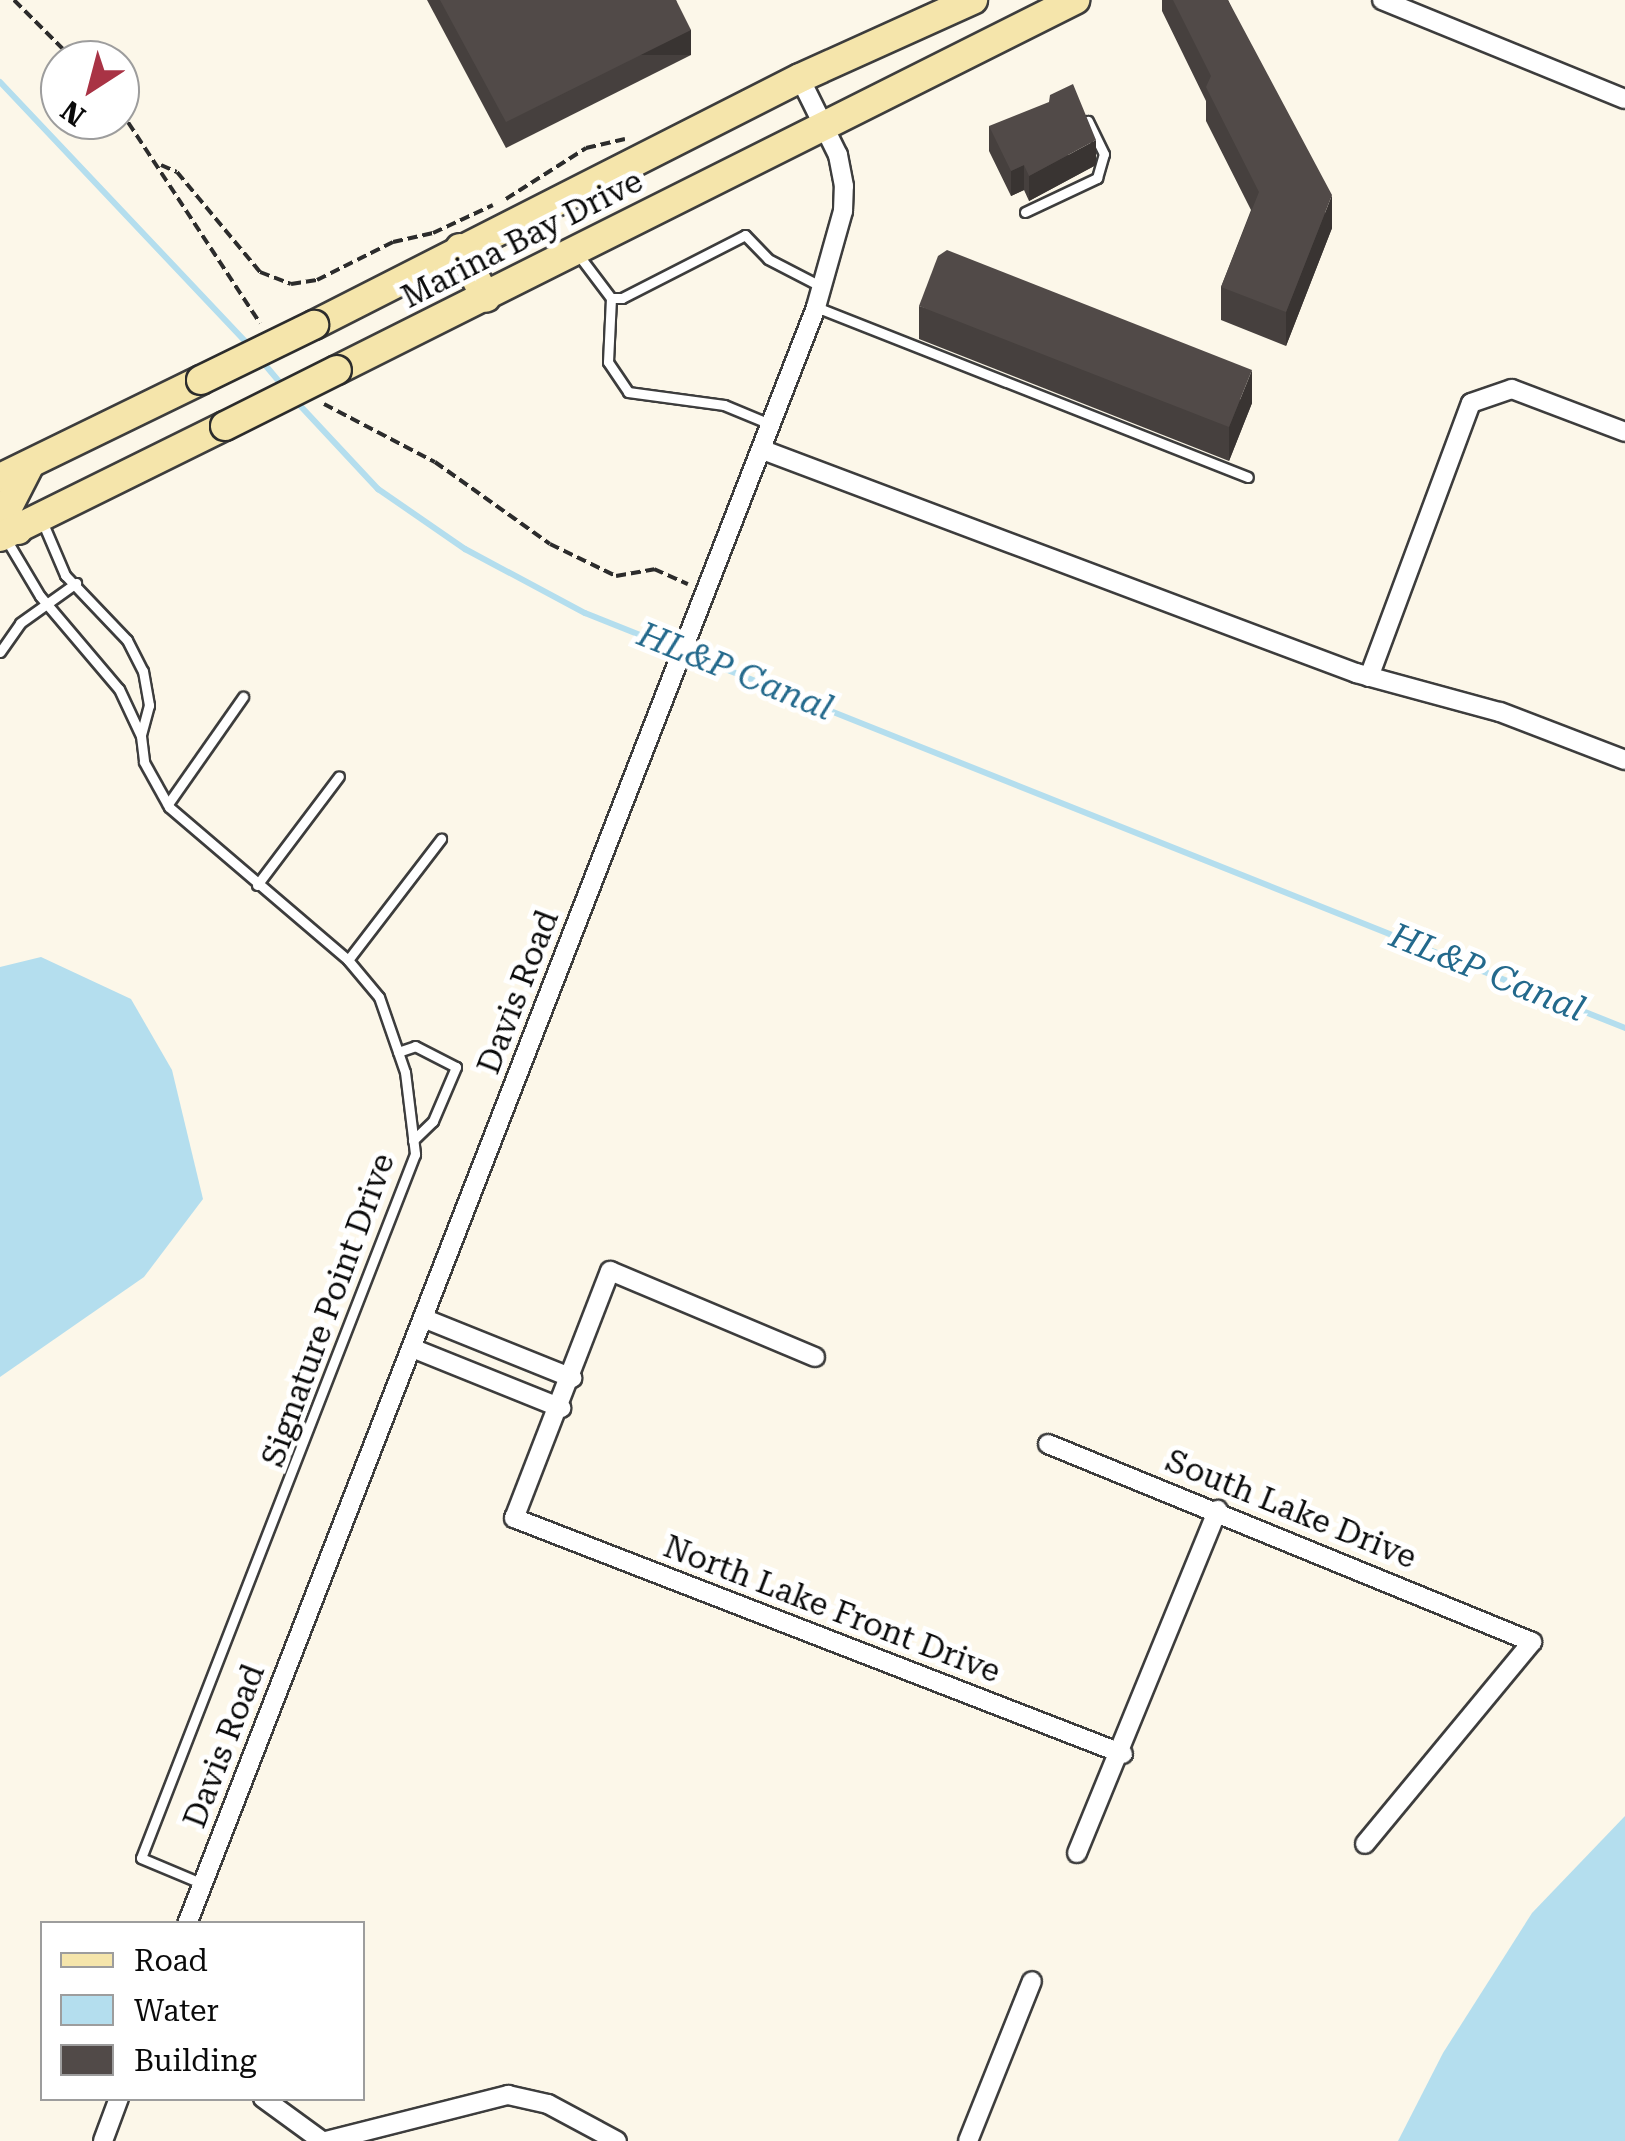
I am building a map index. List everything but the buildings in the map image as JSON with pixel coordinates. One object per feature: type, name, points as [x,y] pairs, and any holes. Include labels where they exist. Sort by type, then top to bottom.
[{"type":"main road","name":"Marina Bay Drive","points":[[0,478],[314,325],[800,78],[973,0]]},
{"type":"main road","points":[[988,0],[1005,32]]},
{"type":"main road","name":"Marina Bay Drive","points":[[16,530],[577,253],[1005,32],[1075,0]]},
{"type":"main road","points":[[460,248],[486,298]]},
{"type":"main road","points":[[16,530],[6,517],[8,507],[29,466]]},
{"type":"street","points":[[1382,0],[1625,99]]},
{"type":"street","name":"Davis Road","points":[[188,1921],[666,706],[702,590],[763,450],[816,307],[844,199],[838,155],[800,78]]},
{"type":"street","points":[[1369,676],[1471,403],[1512,388],[1625,432]]},
{"type":"street","points":[[763,450],[1369,676],[1500,712],[1625,760]]},
{"type":"street","points":[[412,1348],[561,1408],[610,1271],[815,1357]]},
{"type":"street","points":[[423,1318],[572,1378]]},
{"type":"street","name":"North Lake Front Drive","points":[[561,1408],[514,1518],[1123,1754]]},
{"type":"street","name":"South Lake Drive","points":[[1048,1444],[1218,1510],[1532,1642],[1366,1844]]},
{"type":"street","points":[[1076,1853],[1123,1754],[1218,1510]]},
{"type":"street","points":[[968,2141],[1032,1981]]},
{"type":"street","points":[[267,2101],[324,2141],[508,2095],[548,2104],[617,2141]]},
{"type":"street","points":[[103,2141],[118,2101]]},
{"type":"lane","points":[[1026,212],[1097,178],[1104,168],[1104,154],[1082,109]]},
{"type":"lane","points":[[611,298],[622,298],[745,235],[768,258],[822,287]]},
{"type":"lane","points":[[577,253],[611,298],[608,362],[628,392],[724,405],[772,425]]},
{"type":"lane","points":[[816,307],[1248,477]]},
{"type":"lane","name":"Signature Point Drive","points":[[16,530],[76,583],[127,640],[143,671],[149,705],[141,736],[144,762],[168,804],[258,886],[348,960],[379,997],[398,1052],[415,1154],[141,1858],[203,1884]]},
{"type":"lane","name":"Signature Point Drive","points":[[16,530],[48,603],[100,660],[141,736]]},
{"type":"lane","points":[[0,652],[20,623],[76,583]]},
{"type":"lane","points":[[168,804],[242,697]]},
{"type":"lane","points":[[258,886],[339,776]]},
{"type":"lane","points":[[348,960],[441,839]]},
{"type":"lane","points":[[398,1052],[415,1046],[456,1067],[433,1121],[413,1140]]},
{"type":"path","points":[[14,0],[54,40]]},
{"type":"path","points":[[467,218],[586,148],[643,136]]},
{"type":"path","points":[[140,137],[261,325]]},
{"type":"path","points":[[161,165],[177,172],[260,272],[276,281],[317,280],[393,242],[433,232]]},
{"type":"path","points":[[324,404],[435,462],[550,544],[616,576],[654,569],[702,590]]},
{"type":"water","points":[[41,957],[131,999],[172,1070],[203,1199],[144,1277],[0,1377],[0,967]]},
{"type":"water","points":[[1625,1816],[1625,2141],[1398,2141],[1443,2053],[1532,1913]]},
{"type":"waterway","name":"HL&P Canal","points":[[0,82],[250,346]]},
{"type":"waterway","name":"HL&P Canal","points":[[261,360],[285,389]]},
{"type":"waterway","name":"HL&P Canal","points":[[293,398],[378,489],[465,549],[585,613],[1625,1028]]}]
